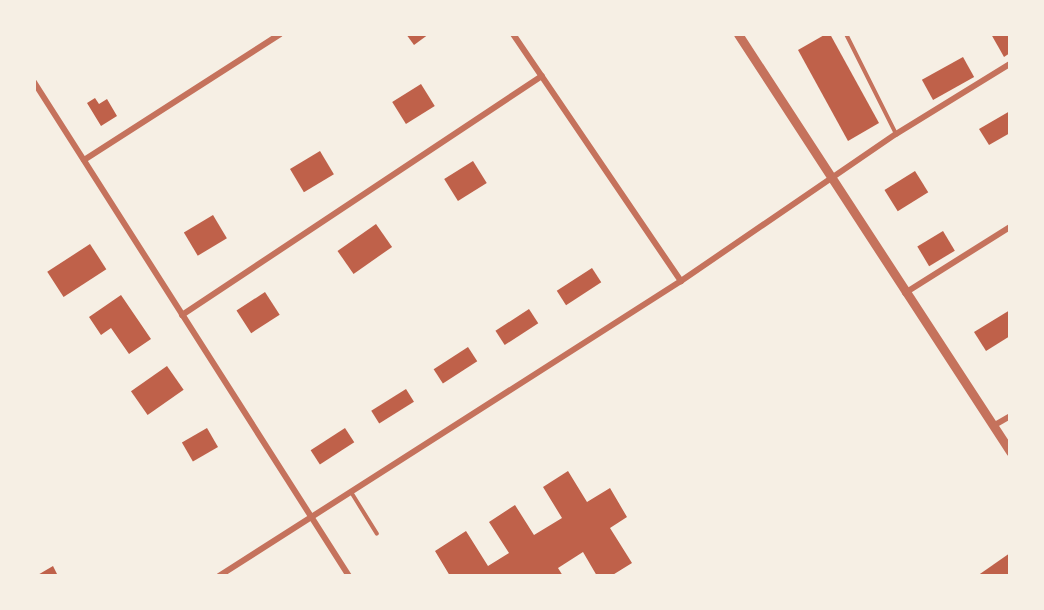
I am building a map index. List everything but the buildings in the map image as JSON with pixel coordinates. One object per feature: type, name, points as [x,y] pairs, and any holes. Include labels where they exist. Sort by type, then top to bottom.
[{"type":"street","points":[[84,160],[280,34]]},
{"type":"street","points":[[513,34],[681,281]]},
{"type":"street","points":[[738,34],[829,178],[1010,452]]},
{"type":"street","points":[[219,576],[681,281],[829,178],[1010,64]]},
{"type":"street","points":[[182,315],[542,76]]},
{"type":"street","points":[[34,82],[349,576]]},
{"type":"street","points":[[905,293],[1010,226]]},
{"type":"street","points":[[993,426],[1010,416]]},
{"type":"lane","points":[[846,34],[896,134]]},
{"type":"lane","points":[[350,492],[377,534]]}]
